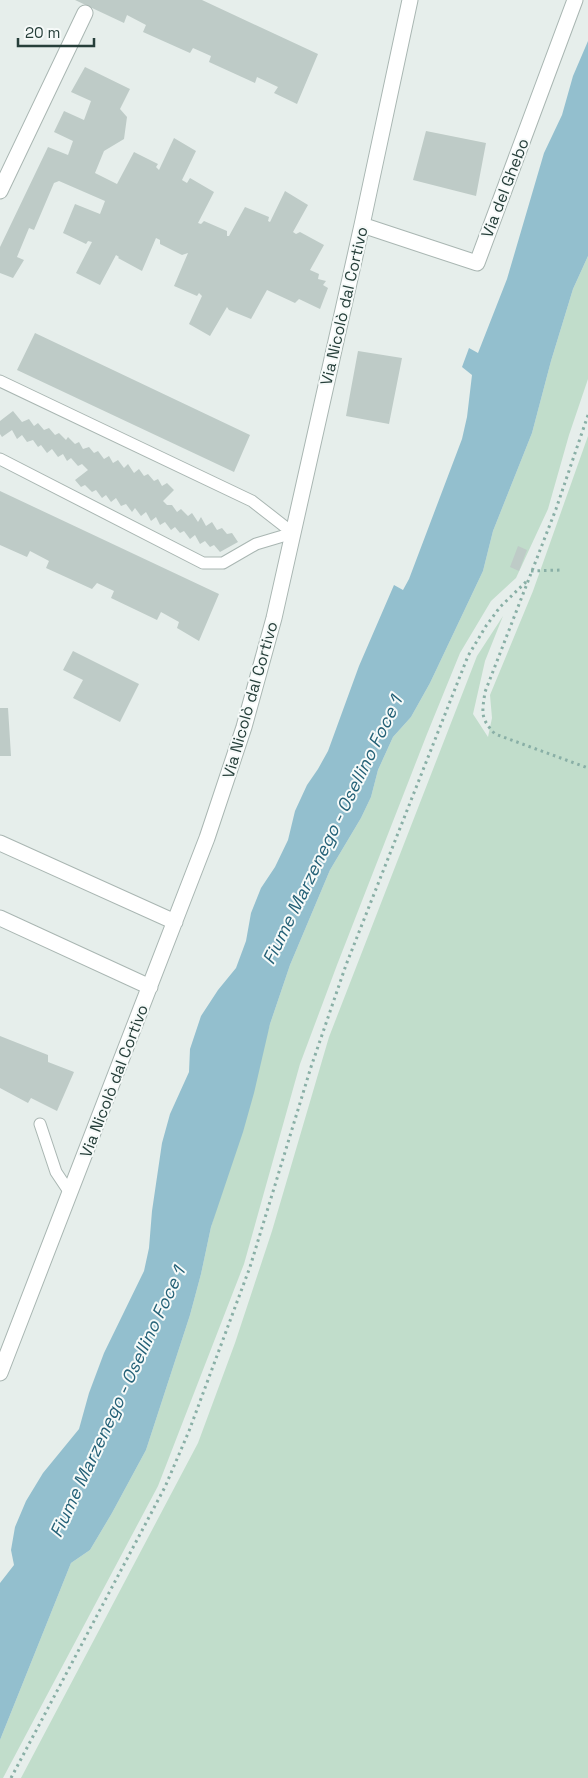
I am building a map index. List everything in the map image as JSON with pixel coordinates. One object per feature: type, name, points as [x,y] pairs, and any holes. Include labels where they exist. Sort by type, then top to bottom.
[{"type":"street","name":"Via Nicolò dal Cortivo","points":[[0,1372],[207,838],[244,727],[274,618],[410,0]]},
{"type":"street","name":"Via del Ghebo","points":[[362,224],[477,263],[576,0]]},
{"type":"street","points":[[0,191],[86,13]]},
{"type":"street","points":[[0,843],[175,922]]},
{"type":"street","points":[[0,918],[150,987]]},
{"type":"lane","points":[[0,381],[252,501],[293,533]]},
{"type":"lane","points":[[0,459],[203,563],[223,563],[256,544],[293,533]]},
{"type":"lane","points":[[40,1124],[56,1172],[70,1193]]},
{"type":"path","points":[[588,415],[556,509],[485,692],[483,709],[484,723],[495,734],[588,768]]},
{"type":"path","points":[[532,571],[561,570]]},
{"type":"path","points":[[11,1778],[165,1487],[189,1431],[250,1267],[311,1067],[346,965],[468,656],[500,607],[528,580]]},
{"type":"green space","points":[[588,256],[588,379],[569,435],[548,509],[516,578],[491,601],[460,653],[427,734],[300,1064],[244,1264],[158,1486],[3,1778],[0,1778],[0,1740],[71,1563],[90,1550],[146,1450],[190,1315],[211,1227],[270,1024],[290,965],[330,870],[361,818],[371,797],[378,770],[393,737],[411,717],[430,683],[483,571],[493,531],[532,433],[573,289]]},
{"type":"green space","points":[[588,436],[588,1778],[21,1778],[198,1443],[235,1343],[272,1231],[329,1037],[477,656],[503,616],[485,661],[473,714],[488,737],[492,718],[490,695],[533,591]]},
{"type":"water","name":"Fiume Marzenego - Osellino Foce 1","points":[[588,41],[588,256],[573,289],[532,433],[493,531],[483,571],[430,683],[411,717],[393,737],[378,770],[371,797],[361,818],[330,870],[290,965],[270,1024],[243,1132],[211,1227],[190,1315],[146,1450],[90,1550],[71,1563],[0,1740],[0,1583],[14,1565],[11,1550],[15,1527],[26,1501],[43,1473],[79,1429],[89,1393],[104,1353],[144,1271],[149,1248],[152,1211],[162,1143],[170,1114],[189,1072],[190,1049],[201,1016],[218,990],[236,968],[246,941],[251,913],[261,888],[275,867],[288,840],[295,811],[307,785],[328,751],[359,666],[394,585],[403,590],[409,579],[462,439],[467,417],[472,375],[462,367],[469,348],[478,353],[507,279],[544,153],[562,115],[573,76]]},
{"type":"building","points":[[75,0],[202,0],[318,54],[297,104],[274,93],[278,87],[257,77],[255,83],[209,62],[211,56],[193,48],[190,53],[143,32],[146,25],[127,15],[124,23]]},
{"type":"building","points":[[85,67],[130,89],[120,109],[127,117],[124,139],[104,151],[95,173],[117,184],[134,152],[158,164],[156,167],[159,170],[174,138],[196,151],[182,180],[187,183],[190,178],[214,192],[198,223],[201,224],[204,221],[227,231],[227,236],[229,236],[245,207],[269,217],[268,221],[270,222],[285,191],[308,205],[293,232],[296,234],[300,232],[324,245],[310,270],[319,274],[318,279],[326,281],[323,285],[328,288],[320,309],[299,299],[295,303],[267,290],[251,319],[229,310],[227,307],[210,336],[189,324],[202,296],[199,293],[197,296],[174,286],[188,253],[182,255],[160,244],[160,240],[156,238],[142,271],[118,258],[116,255],[100,285],[76,273],[92,242],[88,241],[86,244],[63,233],[75,204],[100,214],[105,201],[59,181],[54,183],[34,230],[29,228],[17,257],[24,260],[13,278],[0,273],[0,247],[48,147],[68,155],[73,141],[54,132],[64,111],[84,120],[91,101],[71,92]]},
{"type":"building","points":[[426,131],[486,143],[476,196],[413,180]]},
{"type":"building","points":[[35,333],[250,435],[234,472],[17,370]]},
{"type":"building","points":[[358,351],[402,358],[389,424],[346,416]]},
{"type":"building","points":[[13,411],[22,422],[29,419],[34,426],[38,423],[44,430],[49,428],[55,435],[59,433],[66,440],[68,437],[75,444],[79,442],[83,449],[89,447],[94,453],[98,451],[104,459],[109,456],[113,463],[118,460],[124,468],[128,464],[134,473],[139,469],[144,476],[148,474],[154,481],[158,479],[162,486],[167,483],[174,490],[163,501],[167,505],[172,505],[177,512],[181,509],[188,516],[192,513],[198,522],[201,517],[206,526],[212,522],[217,530],[222,528],[227,534],[232,533],[238,542],[220,552],[214,545],[210,547],[205,541],[200,544],[195,535],[190,539],[184,531],[180,533],[175,527],[171,530],[165,522],[160,525],[156,517],[151,521],[146,512],[141,516],[135,508],[132,512],[126,504],[121,506],[116,498],[111,502],[106,495],[102,498],[96,490],[92,492],[85,485],[81,487],[75,480],[88,470],[82,464],[78,466],[71,458],[67,461],[63,454],[58,457],[52,449],[47,453],[41,445],[38,447],[33,440],[27,442],[22,435],[17,439],[12,430],[2,437],[0,434],[0,421]]},
{"type":"building","points":[[0,491],[219,594],[199,641],[177,628],[179,622],[161,612],[157,620],[111,598],[114,591],[97,583],[92,589],[46,568],[49,561],[30,551],[27,557],[0,545]]},
{"type":"building","points":[[518,546],[527,550],[519,571],[510,567]]},
{"type":"building","points":[[73,651],[139,684],[120,722],[73,698],[83,680],[63,670]]},
{"type":"building","points":[[0,708],[8,708],[11,756],[0,756]]},
{"type":"building","points":[[0,1036],[48,1055],[48,1062],[74,1072],[57,1111],[31,1098],[28,1103],[0,1088]]}]
